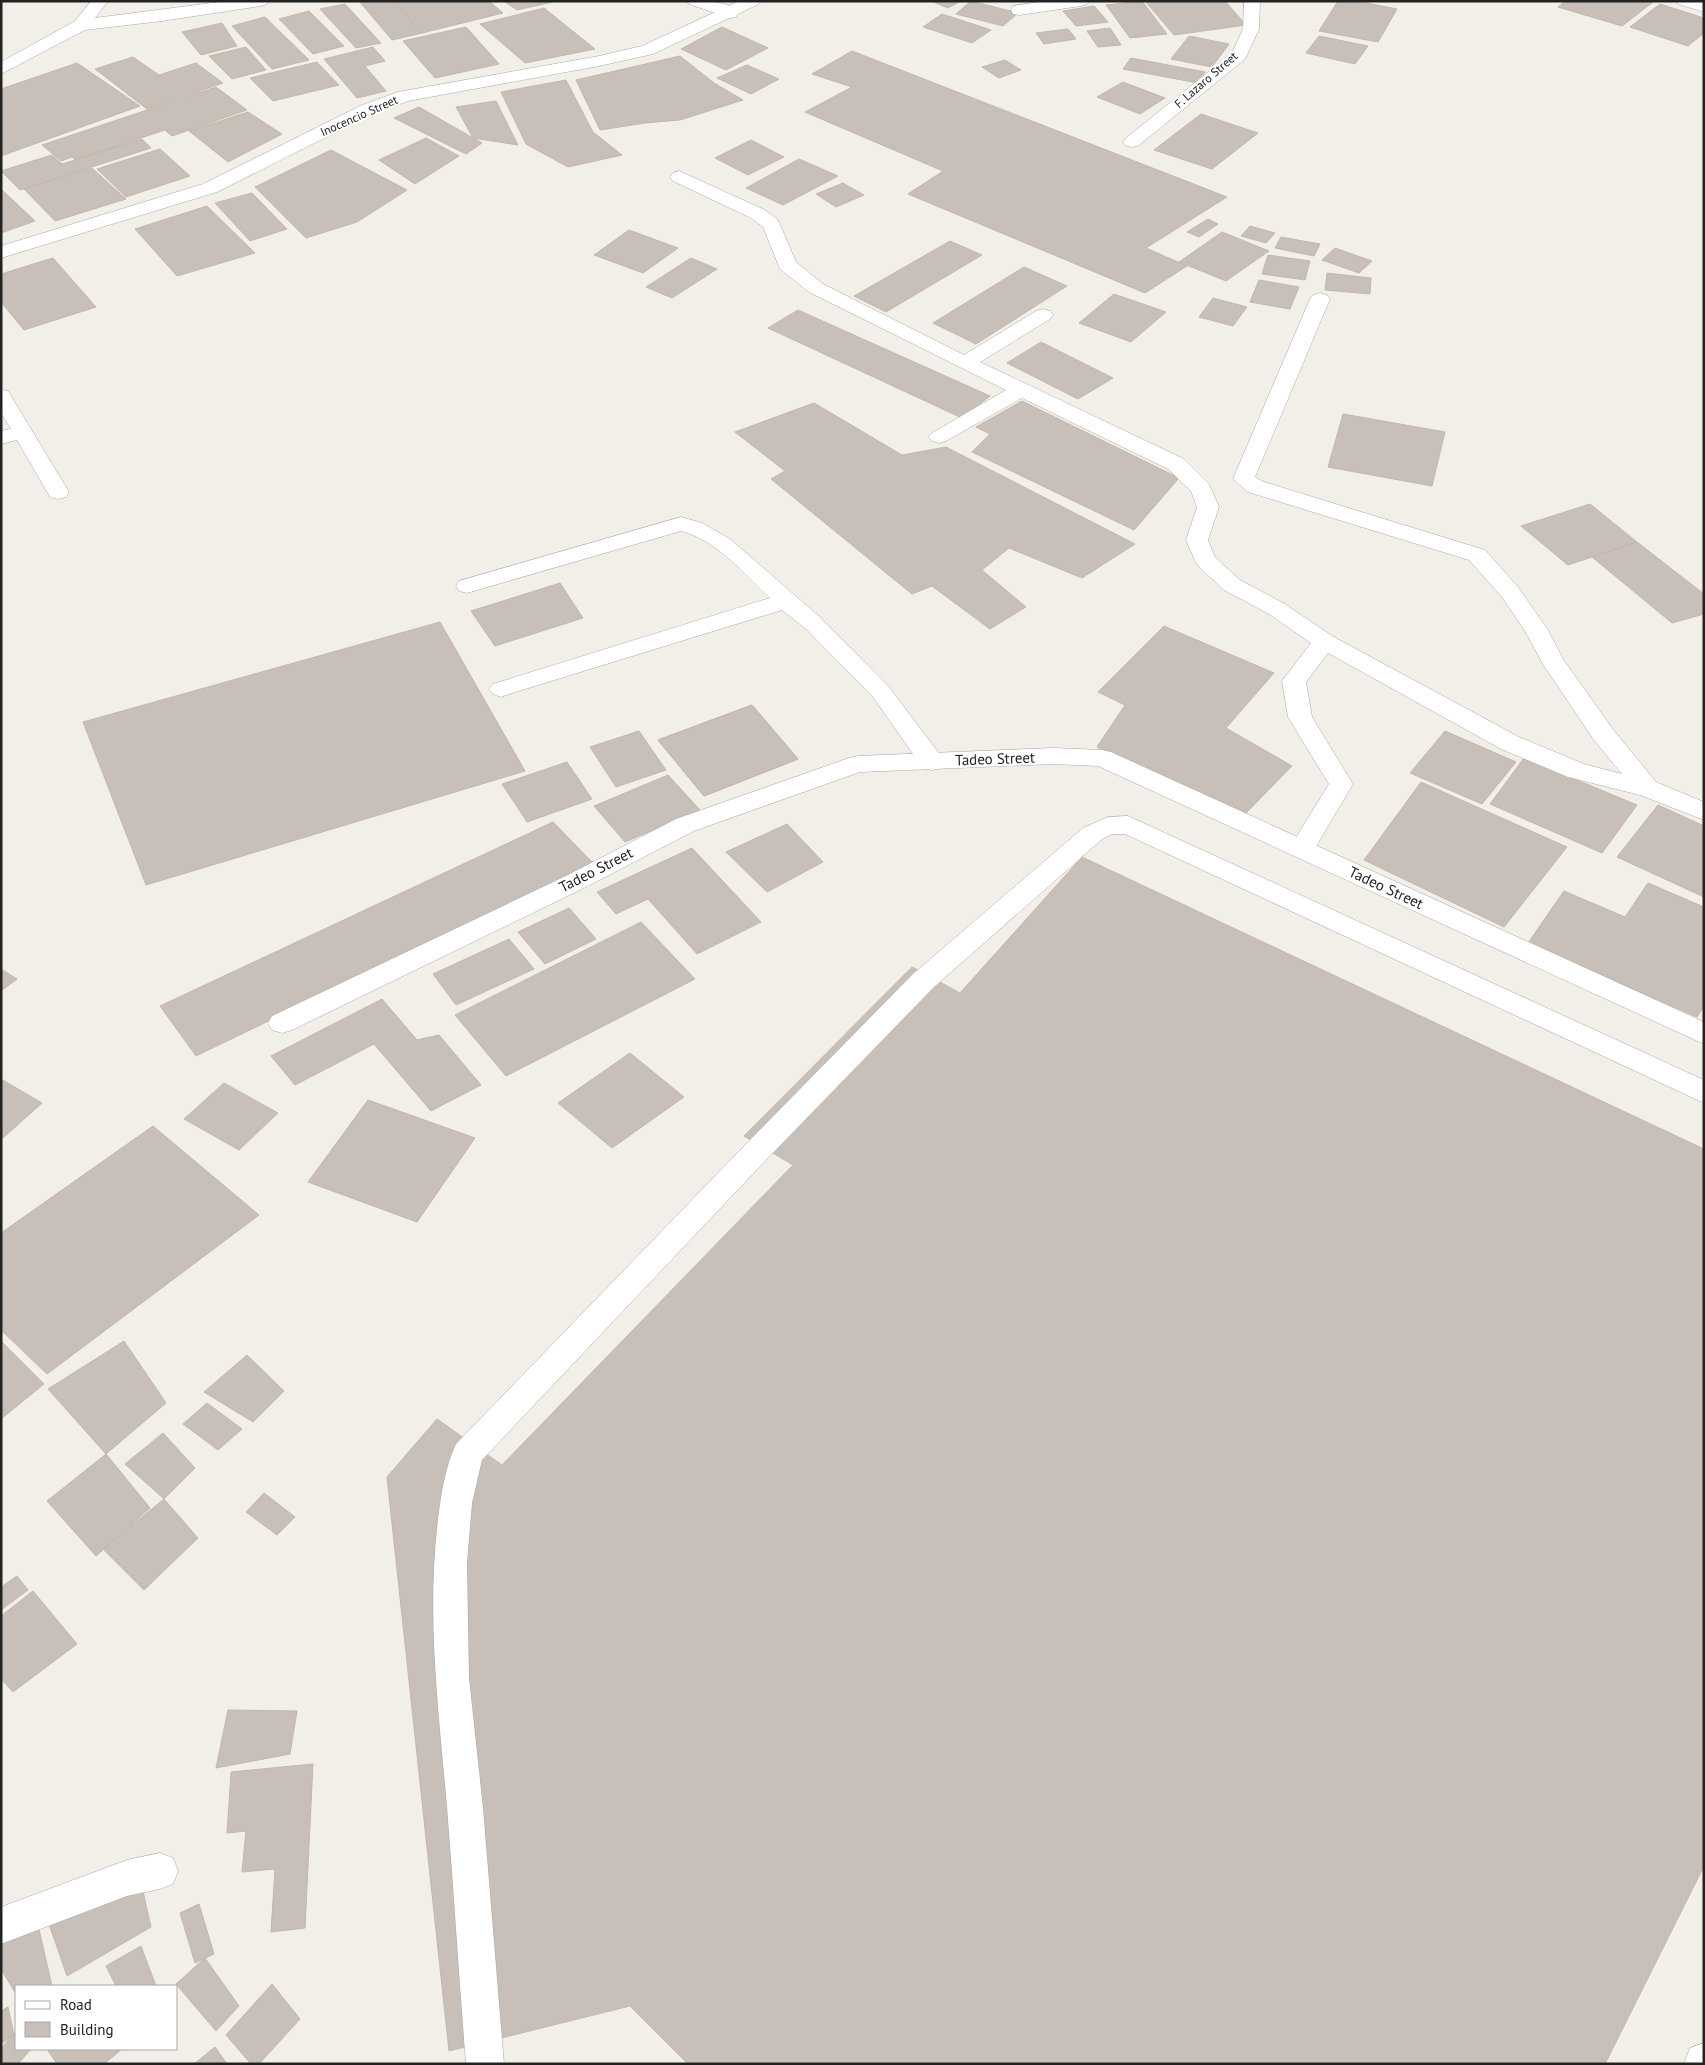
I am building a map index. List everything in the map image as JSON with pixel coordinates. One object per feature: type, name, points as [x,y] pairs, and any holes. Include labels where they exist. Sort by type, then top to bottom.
[{"type":"street","points":[[81,25],[100,1]]},
{"type":"street","points":[[1,69],[81,25],[162,16],[262,1]]},
{"type":"street","points":[[695,1],[730,13]]},
{"type":"street","name":"Inocencio Street","points":[[1,252],[210,188],[366,110],[404,96],[599,62],[647,50],[753,1]]},
{"type":"street","points":[[1019,10],[1081,1]]},
{"type":"street","name":"F. Lazaro Street","points":[[1132,142],[1239,55],[1251,29],[1252,1]]},
{"type":"street","points":[[1684,1],[1704,7]]},
{"type":"street","points":[[678,177],[758,214],[771,224],[787,264],[816,288],[965,363],[1176,464],[1201,489],[1208,507],[1197,540],[1206,560],[1232,585],[1277,609],[1324,641],[1510,743],[1577,771],[1647,788],[1704,812]]},
{"type":"street","points":[[1320,299],[1244,479],[1256,487],[1477,554],[1510,592],[1536,630],[1552,660],[1592,718],[1647,788]]},
{"type":"street","points":[[965,363],[1043,315]]},
{"type":"street","points":[[939,437],[1021,390]]},
{"type":"street","points":[[1,395],[58,492]]},
{"type":"street","points":[[1,438],[23,432]]},
{"type":"street","points":[[467,586],[681,524],[694,525],[716,539],[814,624],[881,692],[932,762]]},
{"type":"street","points":[[501,689],[672,634],[786,601]]},
{"type":"street","points":[[1302,849],[1341,784],[1300,717],[1294,681],[1324,641]]},
{"type":"street","name":"Tadeo Street","points":[[282,1023],[575,882],[685,825],[858,764],[1054,756],[1102,758],[1704,1034]]},
{"type":"street","points":[[485,2064],[465,1808],[452,1678],[450,1563],[456,1503],[467,1454],[755,1153],[923,981],[1092,834],[1108,826],[1128,825],[1704,1092]]},
{"type":"street","points":[[1,1926],[127,1878],[160,1871]]},
{"type":"building","points":[[359,1],[393,1],[422,33],[392,40]]},
{"type":"building","points":[[393,1],[489,1],[503,13],[422,33]]},
{"type":"building","points":[[504,1],[557,1],[517,10]]},
{"type":"building","points":[[931,1],[961,1],[948,8]]},
{"type":"building","points":[[971,1],[1018,13],[1003,26],[956,14]]},
{"type":"building","points":[[1142,1],[1167,34],[1130,38],[1106,5]]},
{"type":"building","points":[[1145,1],[1225,1],[1246,25],[1174,35]]},
{"type":"building","points":[[1338,1],[1356,1],[1397,9],[1378,42],[1319,31]]},
{"type":"building","points":[[1566,1],[1653,2],[1622,26],[1558,7]]},
{"type":"building","points":[[345,4],[381,43],[356,48],[320,9]]},
{"type":"building","points":[[1660,4],[1704,18],[1704,33],[1688,46],[1630,27]]},
{"type":"building","points":[[1094,6],[1108,22],[1076,26],[1063,11]]},
{"type":"building","points":[[544,8],[595,49],[525,63],[480,24]]},
{"type":"building","points":[[309,11],[344,46],[313,54],[279,19]]},
{"type":"building","points":[[942,14],[991,30],[972,43],[923,27]]},
{"type":"building","points":[[265,17],[309,60],[272,69],[232,26]]},
{"type":"building","points":[[222,23],[237,46],[201,55],[182,32]]},
{"type":"building","points":[[466,27],[499,64],[435,78],[403,41]]},
{"type":"building","points":[[722,27],[768,48],[726,70],[681,49]]},
{"type":"building","points":[[1110,28],[1121,45],[1098,47],[1087,31]]},
{"type":"building","points":[[1068,29],[1076,39],[1044,44],[1036,33]]},
{"type":"building","points":[[1189,36],[1229,44],[1212,67],[1171,59]]},
{"type":"building","points":[[1319,36],[1368,46],[1355,64],[1306,53]]},
{"type":"building","points":[[246,47],[266,70],[232,79],[209,56]]},
{"type":"building","points":[[373,47],[385,61],[365,66],[386,91],[357,98],[324,59]]},
{"type":"building","points":[[852,51],[1227,197],[1146,248],[1187,266],[1145,293],[908,194],[943,171],[805,112],[852,87],[812,74]]},
{"type":"building","points":[[680,56],[714,83],[743,100],[680,120],[600,130],[576,80]]},
{"type":"building","points":[[133,57],[159,75],[196,63],[223,83],[147,109],[95,69]]},
{"type":"building","points":[[1131,58],[1205,72],[1198,83],[1123,69]]},
{"type":"building","points":[[1005,60],[1021,70],[999,78],[982,67]]},
{"type":"building","points":[[317,62],[339,85],[273,101],[250,78]]},
{"type":"building","points":[[77,63],[140,106],[1,156],[1,89]]},
{"type":"building","points":[[747,65],[779,79],[751,94],[717,78]]},
{"type":"building","points":[[566,80],[593,132],[622,155],[568,167],[526,144],[501,92]]},
{"type":"building","points":[[1123,82],[1165,98],[1140,114],[1097,97]]},
{"type":"building","points":[[216,87],[247,110],[172,136],[165,130],[75,160],[72,157],[61,161],[42,145]]},
{"type":"building","points":[[496,101],[518,145],[473,138],[456,107]]},
{"type":"building","points":[[419,107],[482,143],[466,154],[394,118]]},
{"type":"building","points":[[248,112],[282,134],[228,162],[189,131]]},
{"type":"building","points":[[1201,114],[1258,133],[1212,169],[1154,150]]},
{"type":"building","points":[[426,138],[459,156],[415,184],[379,160]]},
{"type":"building","points":[[142,139],[151,148],[20,190],[1,171],[52,155],[62,164]]},
{"type":"building","points":[[751,140],[784,157],[748,175],[715,158]]},
{"type":"building","points":[[160,149],[190,176],[126,197],[97,169]]},
{"type":"building","points":[[331,150],[407,190],[357,222],[306,238],[255,187]]},
{"type":"building","points":[[799,159],[838,176],[783,205],[746,188]]},
{"type":"building","points":[[92,168],[126,199],[55,221],[24,189]]},
{"type":"building","points":[[843,183],[864,195],[836,207],[816,194]]},
{"type":"building","points":[[1,189],[35,221],[1,233]]},
{"type":"building","points":[[252,193],[287,229],[250,241],[215,203]]},
{"type":"building","points":[[207,206],[255,253],[177,276],[135,229]]},
{"type":"building","points":[[1208,219],[1218,224],[1199,237],[1187,232]]},
{"type":"building","points":[[1250,226],[1275,233],[1266,243],[1241,236]]},
{"type":"building","points":[[629,230],[678,248],[643,273],[594,255]]},
{"type":"building","points":[[1222,232],[1269,251],[1226,281],[1179,262]]},
{"type":"building","points":[[1281,237],[1320,244],[1314,256],[1275,248]]},
{"type":"building","points":[[950,241],[982,255],[886,312],[854,296]]},
{"type":"building","points":[[1335,248],[1372,261],[1359,273],[1322,260]]},
{"type":"building","points":[[1268,255],[1310,261],[1305,280],[1262,274]]},
{"type":"building","points":[[53,258],[96,307],[24,330],[1,302],[1,274]]},
{"type":"building","points":[[691,258],[717,269],[672,298],[646,287]]},
{"type":"building","points":[[1024,267],[1067,286],[976,344],[933,323]]},
{"type":"building","points":[[1327,273],[1371,278],[1370,294],[1325,290]]},
{"type":"building","points":[[1259,280],[1299,287],[1290,309],[1250,302]]},
{"type":"building","points":[[1114,294],[1166,312],[1131,342],[1079,323]]},
{"type":"building","points":[[1213,298],[1247,307],[1233,326],[1199,317]]},
{"type":"building","points":[[798,310],[990,396],[962,418],[768,328]]},
{"type":"building","points":[[1041,342],[1113,378],[1078,399],[1007,363]]},
{"type":"building","points":[[1022,401],[1179,478],[1134,530],[972,452],[990,434],[976,427]]},
{"type":"building","points":[[814,403],[902,455],[946,447],[1135,544],[1082,578],[1009,548],[982,570],[1026,607],[990,629],[932,586],[912,594],[771,479],[785,471],[735,432]]},
{"type":"building","points":[[1343,414],[1445,432],[1432,486],[1328,467]]},
{"type":"building","points":[[1590,504],[1637,542],[1568,565],[1521,526]]},
{"type":"building","points":[[1637,542],[1704,594],[1704,614],[1672,623],[1592,557]]},
{"type":"building","points":[[560,583],[583,618],[495,646],[471,611]]},
{"type":"building","points":[[440,622],[525,771],[146,885],[83,722]]},
{"type":"building","points":[[1164,626],[1274,673],[1226,728],[1292,766],[1246,813],[1097,747],[1125,705],[1098,692]]},
{"type":"building","points":[[752,705],[798,759],[704,796],[658,740]]},
{"type":"building","points":[[752,705],[798,759],[704,796],[658,740]]},
{"type":"building","points":[[639,731],[666,770],[616,787],[590,747]]},
{"type":"building","points":[[1445,731],[1516,762],[1482,804],[1410,773]]},
{"type":"building","points":[[1524,758],[1637,805],[1602,853],[1490,804]]},
{"type":"building","points":[[567,762],[592,799],[527,822],[502,784]]},
{"type":"building","points":[[668,775],[700,810],[625,842],[594,806]]},
{"type":"building","points":[[1421,782],[1567,847],[1504,927],[1364,860]]},
{"type":"building","points":[[1658,805],[1704,826],[1704,897],[1617,857]]},
{"type":"building","points":[[553,822],[594,864],[196,1056],[160,1006]]},
{"type":"building","points":[[787,824],[823,862],[767,892],[726,852]]},
{"type":"building","points":[[692,848],[761,922],[697,954],[648,899],[616,914],[597,892]]},
{"type":"building","points":[[1082,857],[1704,1149],[1704,1866],[1605,2064],[688,2064],[630,2006],[449,2051],[387,1477],[437,1419],[502,1465],[793,1165],[744,1136],[912,967],[960,993]]},
{"type":"building","points":[[1648,883],[1704,907],[1704,1006],[1697,1017],[1528,943],[1564,891],[1625,917]]},
{"type":"building","points":[[569,908],[596,939],[545,964],[518,932]]},
{"type":"building","points":[[641,922],[695,979],[506,1076],[455,1015]]},
{"type":"building","points":[[509,939],[534,969],[456,1005],[433,974]]},
{"type":"building","points":[[1,969],[17,979],[1,991]]},
{"type":"building","points":[[382,999],[417,1040],[439,1035],[481,1085],[431,1111],[374,1044],[295,1085],[271,1056]]},
{"type":"building","points":[[630,1053],[684,1097],[612,1148],[558,1103]]},
{"type":"building","points":[[1,1079],[42,1103],[3,1138],[1,1137]]},
{"type":"building","points":[[224,1083],[278,1113],[239,1150],[184,1119]]},
{"type":"building","points":[[368,1100],[475,1138],[417,1222],[308,1182]]},
{"type":"building","points":[[153,1126],[259,1215],[47,1374],[1,1330],[1,1233]]},
{"type":"building","points":[[1,1341],[44,1384],[1,1419]]},
{"type":"building","points":[[124,1341],[166,1403],[106,1454],[48,1389]]},
{"type":"building","points":[[247,1355],[284,1391],[253,1422],[204,1392]]},
{"type":"building","points":[[207,1403],[242,1429],[218,1450],[183,1424]]},
{"type":"building","points":[[163,1433],[195,1468],[164,1499],[125,1464]]},
{"type":"building","points":[[106,1454],[150,1508],[96,1556],[47,1501]]},
{"type":"building","points":[[264,1493],[295,1517],[277,1535],[246,1512]]},
{"type":"building","points":[[164,1499],[198,1538],[144,1590],[103,1549]]},
{"type":"building","points":[[17,1576],[28,1590],[1,1610],[1,1587]]},
{"type":"building","points":[[33,1591],[77,1644],[13,1692],[1,1679],[1,1616]]},
{"type":"building","points":[[228,1710],[297,1711],[290,1754],[216,1768]]},
{"type":"building","points":[[313,1764],[305,1928],[271,1932],[275,1869],[242,1872],[246,1831],[227,1833],[231,1772]]},
{"type":"building","points":[[140,1878],[151,1927],[67,1976],[49,1924]]},
{"type":"building","points":[[199,1904],[214,1954],[195,1963],[180,1913]]},
{"type":"building","points":[[38,1925],[52,1985],[15,1985],[15,1992],[1,1969],[1,1943]]},
{"type":"building","points":[[141,1946],[156,1985],[116,1985],[106,1966]]},
{"type":"building","points":[[205,1958],[239,2006],[216,2031],[176,1984]]},
{"type":"building","points":[[272,1984],[300,2019],[259,2064],[251,2064],[226,2035]]},
{"type":"building","points":[[8,2007],[14,2035],[1,2044],[1,2011]]},
{"type":"building","points":[[15,2033],[15,2050],[30,2050],[18,2064],[1,2064],[1,2048]]},
{"type":"building","points":[[215,2047],[227,2064],[194,2064]]},
{"type":"building","points":[[48,2050],[121,2050],[104,2064],[57,2064]]}]
